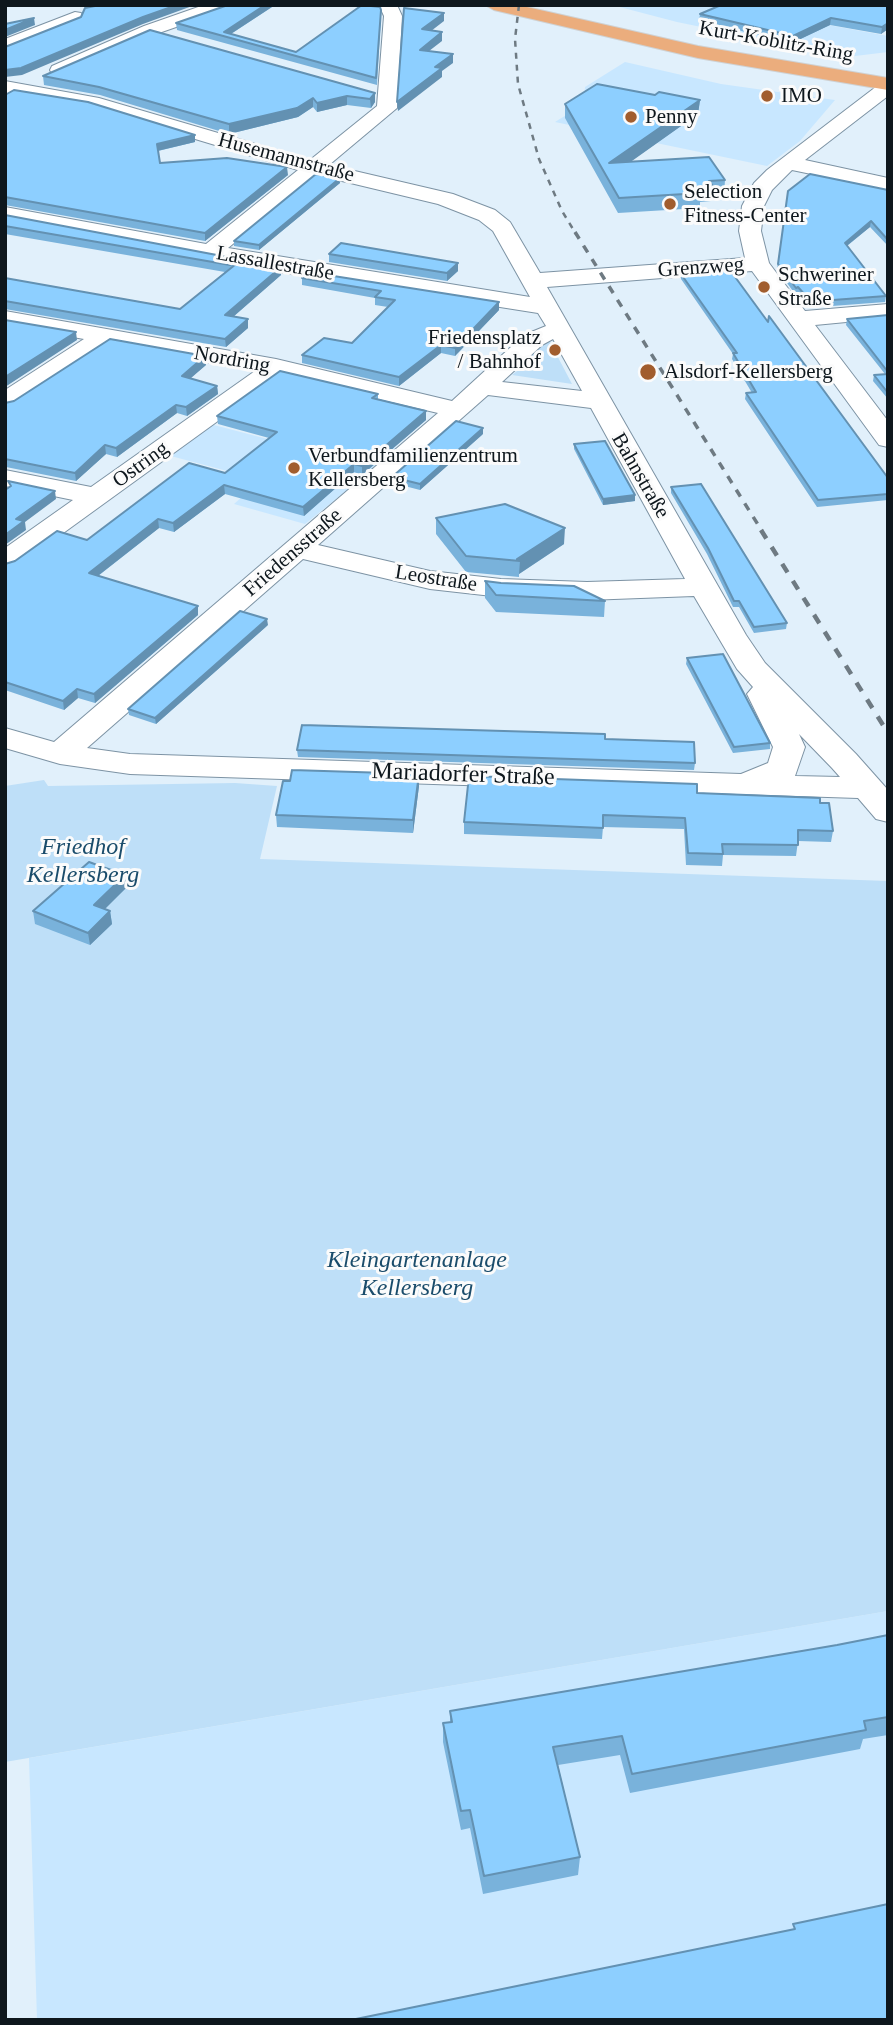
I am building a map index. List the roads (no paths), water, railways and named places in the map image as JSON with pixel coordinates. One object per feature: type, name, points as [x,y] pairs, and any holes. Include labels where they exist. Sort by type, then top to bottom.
[{"type":"main road","name":"Kurt-Koblitz-Ring","points":[[494,5],[698,52],[888,86]]},
{"type":"main road","name":"Kurt-Koblitz-Ring","points":[[537,5],[680,37],[888,74]]},
{"type":"street","points":[[10,88],[150,30],[222,5]]},
{"type":"street","points":[[210,252],[387,108],[382,95],[393,16],[388,5]]},
{"type":"street","points":[[5,46],[75,17]]},
{"type":"street","points":[[150,30],[176,38]]},
{"type":"street","name":"Grenzweg","points":[[531,281],[758,264],[750,231],[753,206],[762,188],[774,174],[888,86]]},
{"type":"street","name":"Husemannstraße","points":[[10,88],[92,102],[313,167],[445,199],[487,215],[502,228],[531,281]]},
{"type":"street","points":[[789,163],[888,184]]},
{"type":"street","name":"Lassallestraße","points":[[5,213],[552,319]]},
{"type":"street","points":[[758,264],[888,439]]},
{"type":"street","name":"Bahnstraße","points":[[531,281],[703,587],[753,669],[770,712],[789,747],[783,769],[748,783]]},
{"type":"street","points":[[799,319],[888,311]]},
{"type":"street","name":"Nordring","points":[[6,319],[276,367],[457,410]]},
{"type":"street","name":"Friedensstraße","points":[[60,754],[543,334],[552,319]]},
{"type":"street","points":[[5,402],[104,337]]},
{"type":"street","name":"Ostring","points":[[5,562],[276,367]]},
{"type":"street","points":[[482,387],[597,401]]},
{"type":"street","points":[[5,478],[97,497]]},
{"type":"street","name":"Leostraße","points":[[298,549],[430,580],[501,589],[598,591],[703,587]]},
{"type":"street","name":"Bahnstraße","points":[[753,669],[878,800]]},
{"type":"street","name":"Mariadorfer Straße","points":[[5,738],[60,754],[130,764],[748,783],[878,800]]},
{"type":"railway","points":[[519,5],[515,39],[518,84],[539,159],[562,211],[576,234]]},
{"type":"railway","points":[[575,232],[762,531]]},
{"type":"railway","points":[[761,530],[888,733]]},
{"type":"place","name":"IMO","points":[[767,96]]},
{"type":"place","name":"Penny","points":[[631,117]]},
{"type":"place","name":"Selection Fitness-Center","points":[[670,204]]},
{"type":"place","name":"Schweriner Straße","points":[[764,287]]},
{"type":"place","name":"Friedensplatz / Bahnhof","points":[[555,350]]},
{"type":"place","name":"Alsdorf-Kellersberg","points":[[648,372]]},
{"type":"place","name":"Verbundfamilienzentrum Kellersberg","points":[[294,468]]},
{"type":"park label","name":"Friedhof Kellersberg","points":[[83,862]]},
{"type":"park label","name":"Kleingartenanlage Kellersberg","points":[[417,1275]]}]
